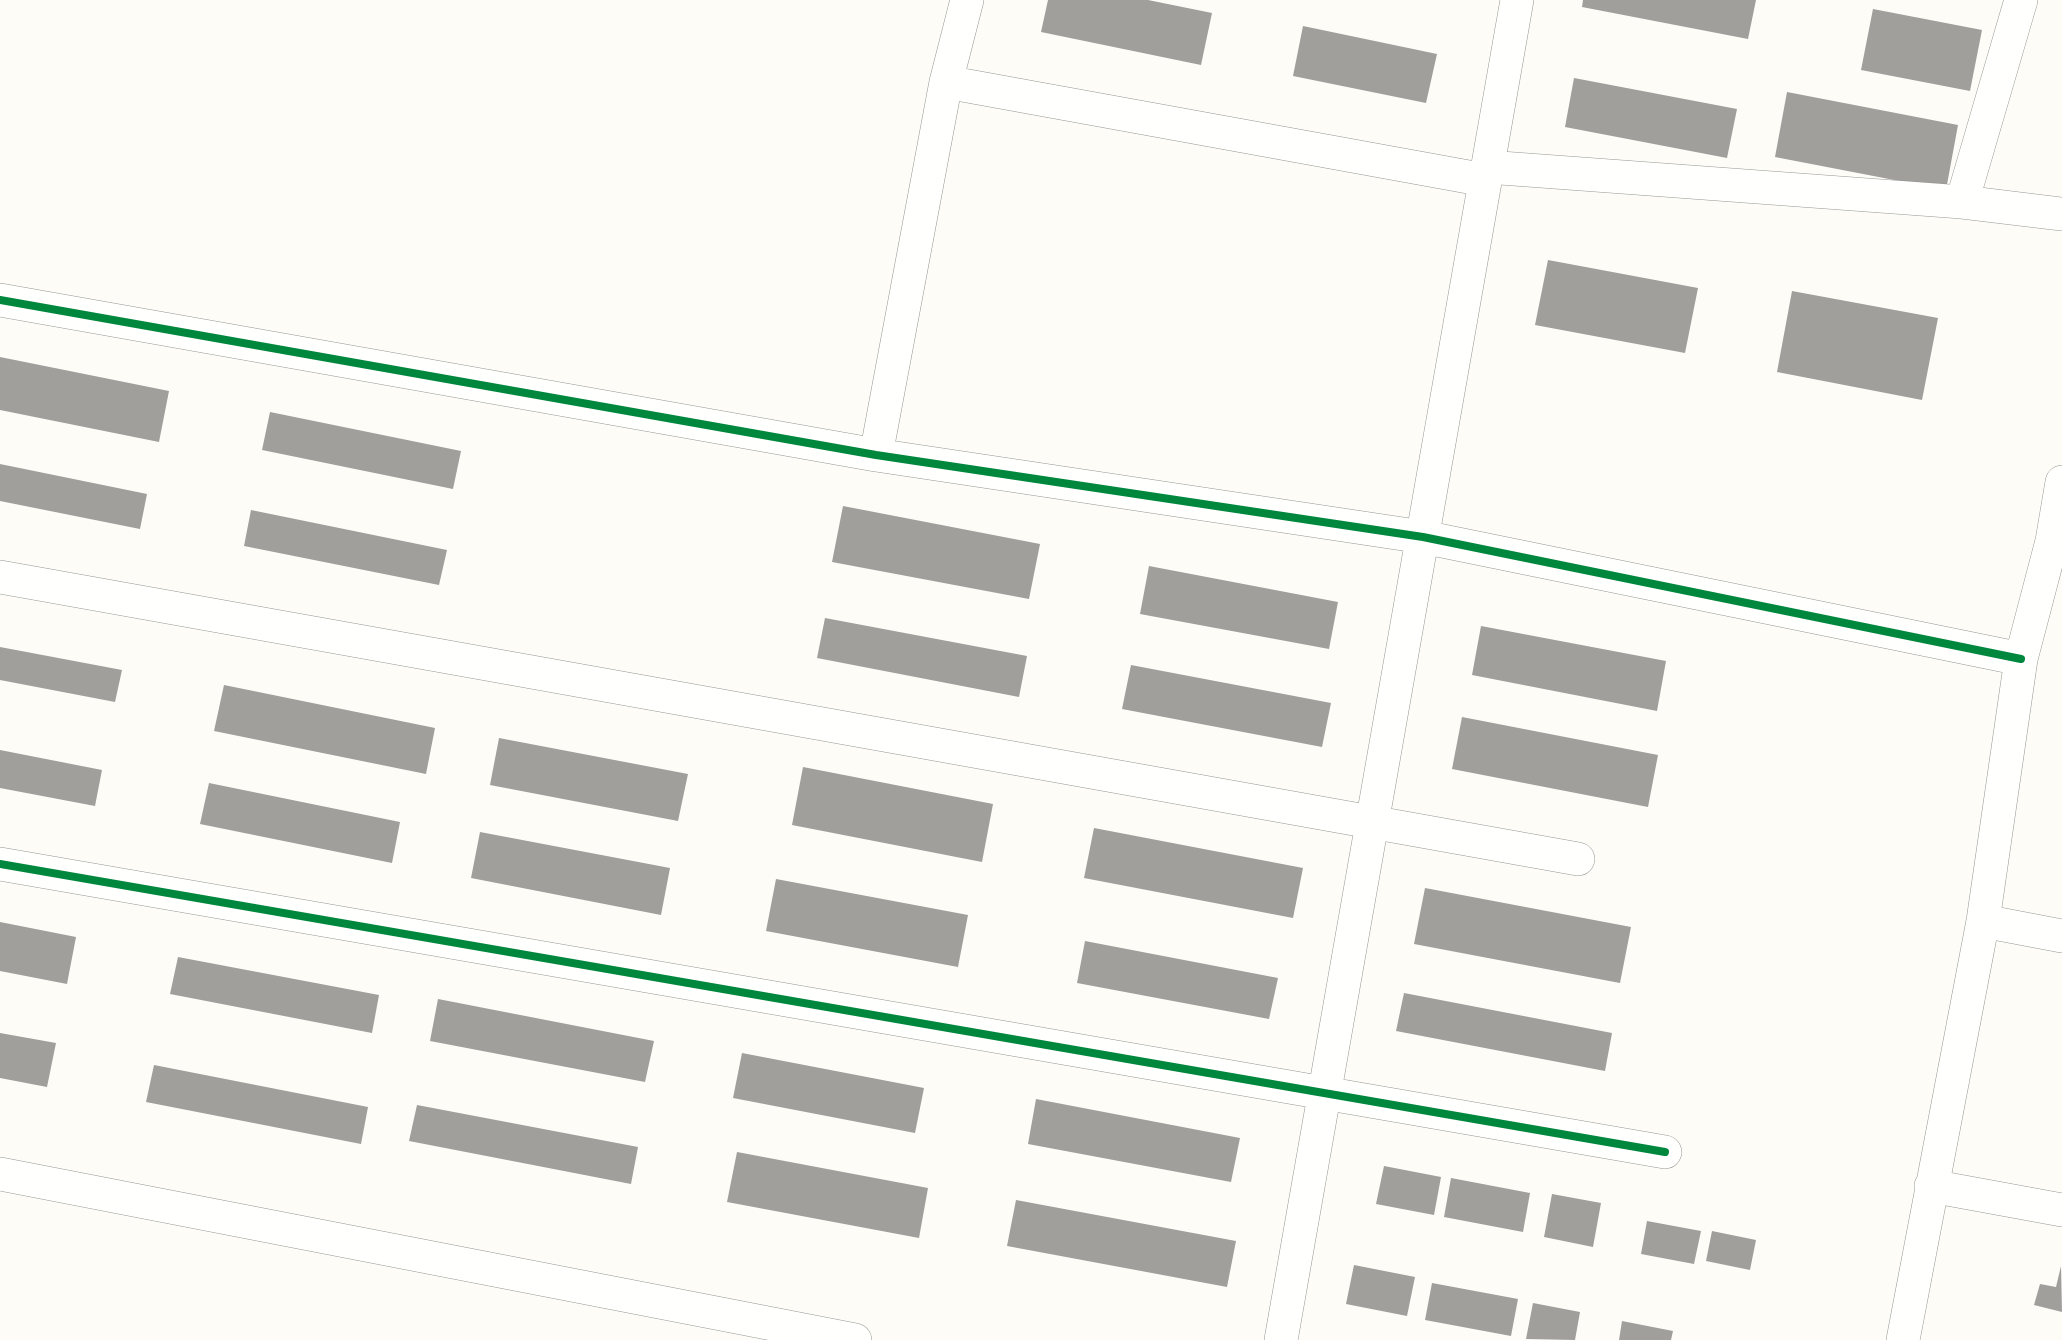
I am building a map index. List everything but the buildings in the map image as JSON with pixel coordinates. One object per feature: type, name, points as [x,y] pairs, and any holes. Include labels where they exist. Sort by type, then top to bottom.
[{"type":"street","points":[[876,455],[946,82],[967,0]]},
{"type":"street","points":[[1281,1340],[1517,0]]},
{"type":"street","points":[[1962,202],[2021,0]]},
{"type":"street","points":[[946,82],[1486,174],[1962,202],[2062,214]]},
{"type":"street","points":[[0,300],[876,455],[1423,537],[2021,659]]},
{"type":"street","points":[[1903,1340],[1983,921],[2021,659],[2057,541],[2062,482]]},
{"type":"street","points":[[0,577],[1578,859]]},
{"type":"street","points":[[0,864],[1665,1152]]},
{"type":"street","points":[[1983,921],[2062,936]]},
{"type":"street","points":[[0,1174],[855,1340]]},
{"type":"street","points":[[1931,1186],[2062,1210]]},
{"type":"cycle path","points":[[0,300],[876,455],[1423,537],[2021,659]]},
{"type":"cycle path","points":[[0,864],[1665,1152]]}]
